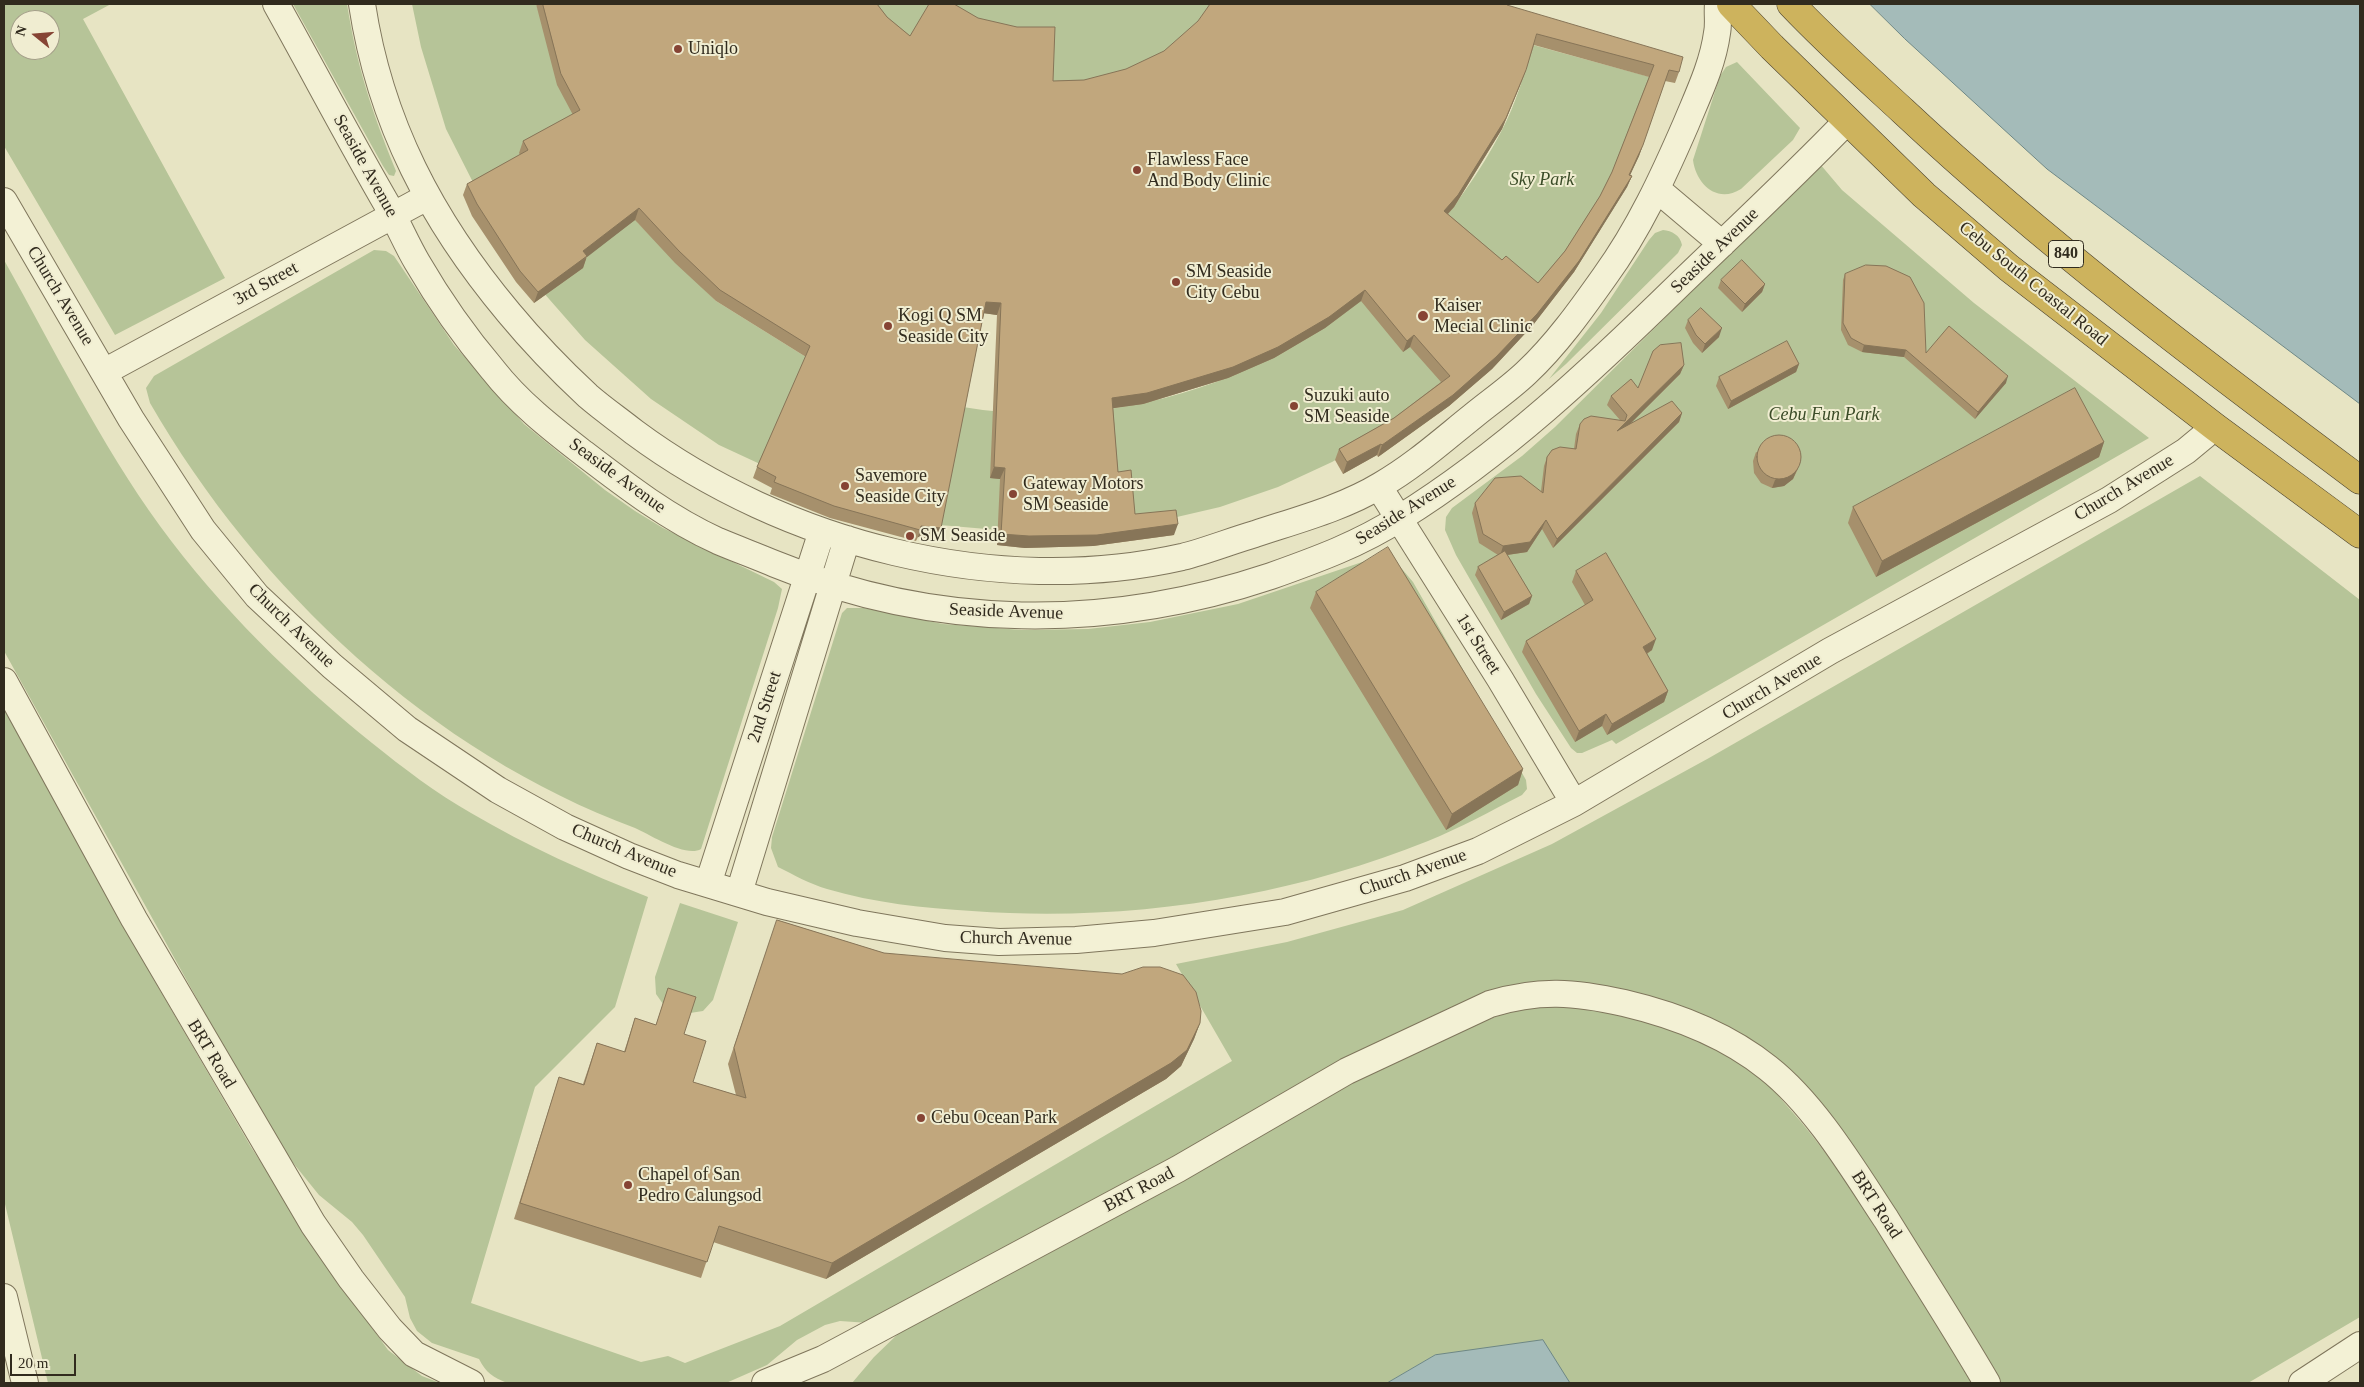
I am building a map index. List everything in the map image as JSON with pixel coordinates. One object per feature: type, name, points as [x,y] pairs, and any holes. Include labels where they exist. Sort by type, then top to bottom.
[{"type":"highway","name":"Cebu South Coastal Road","points":[[1731,4],[1847,121],[1924,195],[2009,268],[2215,427],[2360,534]]},
{"type":"highway","name":"840","points":[[1792,4],[1958,163],[2041,235],[2243,393],[2360,480]]},
{"type":"street","name":"Seaside Avenue","points":[[276,4],[418,262],[455,319],[495,374],[545,423],[617,479],[666,513],[715,540],[834,586],[909,606],[946,611],[1056,616],[1113,612],[1189,600],[1237,587],[1311,562],[1353,544],[1400,518],[1510,439],[1618,344],[1847,121]]},
{"type":"street","name":"Seaside Avenue","points":[[362,4],[367,40],[391,122],[427,196],[483,282],[534,342],[591,399],[654,446],[694,472],[738,496],[822,531],[917,558],[972,566],[1060,571],[1117,567],[1182,557],[1336,507],[1379,487],[1424,455],[1526,373],[1577,315],[1618,258],[1658,190],[1701,88],[1717,33],[1718,4]]},
{"type":"street","points":[[1658,190],[1722,244]]},
{"type":"street","name":"3rd Street","points":[[104,372],[427,196]]},
{"type":"street","name":"Church Avenue","points":[[4,202],[145,443],[203,530],[257,596],[332,666],[407,729],[498,790],[564,827],[629,856],[739,893],[857,923],[944,938],[999,942],[1076,940],[1154,933],[1285,912],[1405,878],[1478,851],[1574,803],[1830,651],[2109,500],[2186,451],[2215,427]]},
{"type":"street","name":"1st Street","points":[[1379,487],[1400,518],[1574,803]]},
{"type":"street","name":"2nd Street","points":[[708,884],[822,531]]},
{"type":"street","name":"2nd Street","points":[[739,893],[848,539]]},
{"type":"street","name":"BRT Road","points":[[4,681],[138,927],[313,1224],[351,1279],[390,1330],[414,1354],[470,1383]]},
{"type":"street","name":"BRT Road","points":[[765,1383],[823,1359],[1178,1169],[1347,1071],[1469,1013],[1512,997],[1550,992],[1591,996],[1639,1007],[1681,1020],[1739,1048],[1768,1068],[1800,1098],[1853,1169],[1955,1327],[1987,1383]]},
{"type":"street","points":[[4,1297],[25,1383]]},
{"type":"street","points":[[2302,1383],[2360,1346]]},
{"type":"street","points":[[813,1383],[823,1359]]},
{"type":"green space","points":[[4,4],[111,4],[83,19],[225,278],[115,335],[4,146]]},
{"type":"green space","points":[[293,4],[347,4],[361,69],[373,109],[396,171],[394,176],[389,175],[383,166]]},
{"type":"green space","points":[[412,4],[536,4],[596,159],[638,223],[716,301],[806,357],[760,464],[719,445],[651,399],[585,340],[528,275],[486,208],[446,129],[421,47]]},
{"type":"green space","points":[[864,4],[1214,4],[1160,62],[1080,92],[906,47]]},
{"type":"green space","name":"Sky Park","points":[[1533,45],[1650,77],[1608,184],[1561,262],[1520,312],[1389,429],[1332,462],[1278,487],[1220,507],[1151,523],[1021,532],[940,525],[963,407],[1044,414],[1125,407],[1203,387],[1276,355],[1345,313],[1406,260],[1459,199],[1507,120]]},
{"type":"green space","points":[[1737,62],[1800,128],[1793,140],[1741,189],[1732,193],[1716,193],[1703,184],[1698,177],[1693,160],[1720,76],[1726,67]]},
{"type":"green space","name":"Cebu Fun Park","points":[[1820,164],[1842,190],[1974,303],[2149,438],[1616,744],[1612,740],[1582,753],[1577,753],[1571,748],[1536,694],[1456,555],[1445,530],[1446,517],[1452,508],[1522,456],[1555,427]]},
{"type":"green space","points":[[1663,230],[1669,231],[1679,239],[1682,245],[1678,253],[1549,379],[1601,313],[1649,240],[1655,233]]},
{"type":"green space","points":[[374,250],[386,251],[394,256],[454,345],[524,424],[605,490],[635,511],[663,528],[774,582],[782,589],[778,608],[701,849],[695,851],[678,848],[560,796],[488,756],[420,709],[357,657],[297,600],[243,538],[193,472],[150,403],[146,388],[154,376]]},
{"type":"green space","points":[[4,260],[97,429],[160,526],[207,586],[286,668],[372,743],[445,797],[536,848],[580,869],[648,897],[615,1007],[535,1087],[471,1303],[641,1362],[668,1356],[685,1363],[780,1326],[1232,1061],[1176,964],[1287,942],[1403,910],[1552,844],[1709,758],[2200,476],[2360,600],[2360,1317],[2248,1383],[1997,1383],[1788,1074],[1573,983],[1535,981],[1506,988],[1205,1141],[869,1323],[840,1321],[825,1325],[797,1340],[767,1365],[726,1383],[507,1383],[502,1381],[487,1371],[479,1359],[432,1343],[417,1331],[410,1318],[405,1297],[363,1235],[352,1222],[319,1195],[277,1143],[4,651]]},
{"type":"green space","points":[[1380,556],[1397,563],[1413,582],[1526,780],[1527,789],[1522,795],[1428,841],[1318,878],[1261,892],[1204,902],[1146,909],[1030,914],[917,906],[863,898],[827,889],[778,867],[771,848],[772,837],[842,613],[847,608],[864,608],[943,624],[1022,630],[1088,629],[1150,622],[1238,604]]},
{"type":"green space","points":[[4,702],[154,980],[251,1147],[337,1279],[388,1350],[422,1376],[440,1383],[48,1383],[4,1200]]},
{"type":"green space","points":[[680,903],[738,922],[713,1000],[703,1011],[690,1013],[663,1004],[656,994],[655,977]]},
{"type":"green space","points":[[1534,1004],[1595,1009],[1655,1023],[1684,1033],[1712,1046],[1738,1061],[1763,1079],[1802,1123],[1838,1171],[1941,1329],[1973,1383],[1569,1383],[1435,1355],[1387,1383],[852,1383],[874,1357],[902,1330],[1118,1216],[1357,1080],[1444,1037],[1488,1019]]},
{"type":"water","points":[[1870,4],[2360,4],[2360,404],[2047,169],[1905,39]]},
{"type":"water","points":[[1543,1340],[1570,1383],[1387,1383],[1435,1355]]},
{"type":"building","name":"SM Seaside City Cebu","points":[[543,4],[877,4],[887,17],[910,36],[929,4],[954,4],[978,18],[1017,27],[1055,27],[1053,81],[1084,80],[1126,69],[1164,51],[1198,21],[1210,4],[1508,4],[1683,57],[1679,72],[1669,70],[1643,145],[1629,175],[1632,176],[1579,261],[1537,314],[1496,357],[1453,395],[1382,445],[1347,462],[1339,449],[1394,418],[1450,376],[1414,335],[1407,341],[1365,290],[1329,317],[1278,347],[1233,367],[1147,393],[1112,398],[1118,472],[1131,470],[1135,514],[1176,510],[1178,524],[1097,535],[1029,536],[1001,534],[1005,468],[994,467],[1001,303],[986,302],[941,528],[921,526],[920,530],[834,506],[774,482],[776,477],[757,467],[810,346],[720,290],[679,251],[639,208],[583,251],[587,256],[538,292],[520,271],[477,204],[467,184],[528,150],[523,141],[580,110],[561,74]],"holes":[[[1537,34],[1654,65],[1612,172],[1600,196],[1565,251],[1538,283],[1506,256],[1502,260],[1444,211],[1458,195],[1506,118],[1526,70]]]},
{"type":"building","points":[[1742,260],[1765,284],[1745,304],[1721,280]]},
{"type":"building","points":[[1866,265],[1886,266],[1910,277],[1924,303],[1926,353],[1949,326],[2008,376],[1978,412],[1906,350],[1864,345],[1851,338],[1843,323],[1845,274]]},
{"type":"building","points":[[1701,308],[1722,328],[1705,344],[1696,335],[1688,320]]},
{"type":"building","points":[[1787,341],[1799,364],[1731,401],[1719,377]]},
{"type":"building","points":[[1681,343],[1684,365],[1617,431],[1672,401],[1682,413],[1557,539],[1546,520],[1530,542],[1503,546],[1483,534],[1475,503],[1495,478],[1521,476],[1543,493],[1547,457],[1552,450],[1560,447],[1576,449],[1580,424],[1584,419],[1591,416],[1625,421],[1627,415],[1611,396],[1631,379],[1638,388],[1653,351],[1660,345]]},
{"type":"building","points":[[2075,388],[2104,442],[1882,561],[1853,507]]},
{"type":"building","points":[[1783,435],[1795,441],[1800,448],[1800,466],[1795,473],[1788,478],[1775,479],[1767,476],[1760,469],[1757,453],[1760,445],[1767,438]]},
{"type":"building","points":[[1388,547],[1523,769],[1452,814],[1316,592]]},
{"type":"building","points":[[1505,551],[1532,596],[1504,612],[1478,567]]},
{"type":"building","points":[[1606,553],[1656,639],[1643,647],[1668,691],[1612,724],[1606,714],[1579,731],[1526,641],[1593,600],[1576,571]]},
{"type":"building","name":"Cebu Ocean Park","points":[[777,920],[884,953],[1122,974],[1143,967],[1160,967],[1183,975],[1196,992],[1201,1011],[1200,1023],[1187,1050],[1171,1063],[832,1263],[719,1226],[707,1262],[520,1203],[559,1077],[584,1085],[597,1043],[625,1052],[635,1018],[656,1025],[668,988],[696,997],[684,1034],[706,1041],[693,1082],[746,1098],[734,1048]]},
{"type":"place","name":"Uniqlo","points":[[678,49]]},
{"type":"place","name":"Flawless Face And Body Clinic","points":[[1137,170]]},
{"type":"place","name":"SM Seaside City Cebu","points":[[1176,282]]},
{"type":"place","name":"Kaiser Mecial Clinic","points":[[1423,316]]},
{"type":"place","name":"Kogi Q SM Seaside City","points":[[888,326]]},
{"type":"place","name":"Suzuki auto SM Seaside","points":[[1294,406]]},
{"type":"place","name":"Savemore Seaside City","points":[[845,486]]},
{"type":"place","name":"Gateway Motors SM Seaside","points":[[1013,494]]},
{"type":"place","name":"SM Seaside","points":[[910,536]]},
{"type":"place","name":"Cebu Ocean Park","points":[[921,1118]]},
{"type":"place","name":"Chapel of San Pedro Calungsod","points":[[628,1185]]}]
